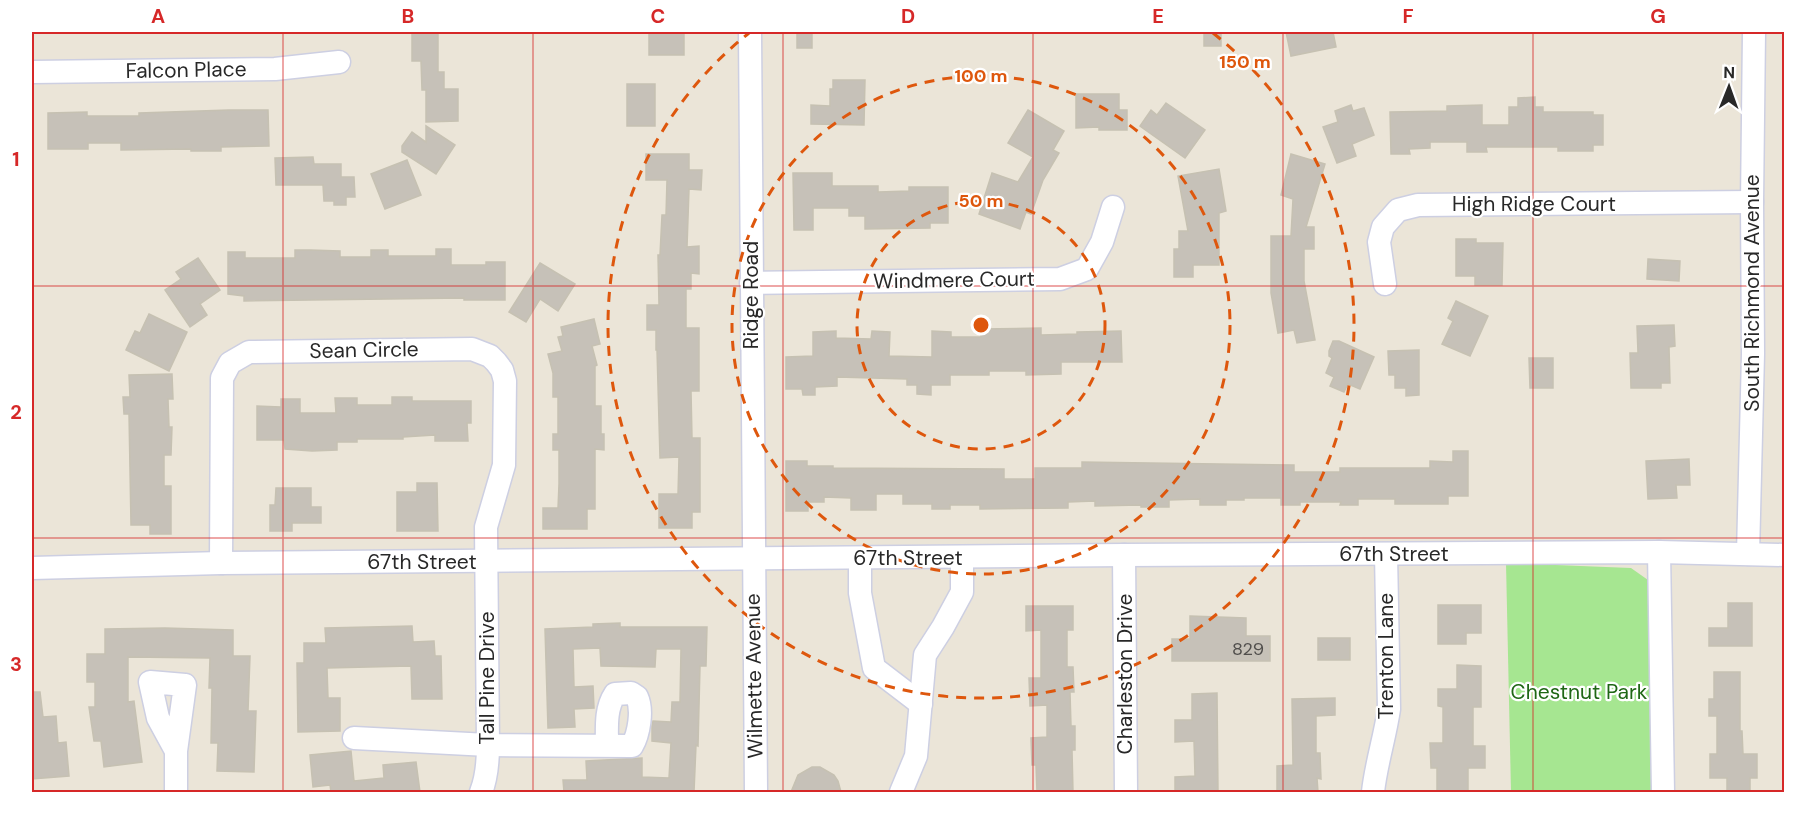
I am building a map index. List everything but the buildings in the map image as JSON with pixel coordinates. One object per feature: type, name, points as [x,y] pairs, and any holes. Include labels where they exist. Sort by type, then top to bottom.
[{"type":"street","name":"Ridge Road","points":[[750,32],[753,559]]},
{"type":"street","name":"South Richmond Avenue","points":[[1748,554],[1753,354],[1754,32]]},
{"type":"street","name":"Falcon Place","points":[[32,72],[275,69],[339,62]]},
{"type":"street","name":"High Ridge Court","points":[[1385,284],[1379,242],[1383,227],[1398,210],[1418,204],[1752,202]]},
{"type":"street","name":"Windmere Court","points":[[751,283],[1060,279],[1087,269],[1102,242],[1113,207]]},
{"type":"street","name":"Sean Circle","points":[[221,563],[222,378],[230,363],[249,352],[472,349],[482,351],[496,362],[505,381],[504,465],[486,527],[486,561]]},
{"type":"street","name":"67th Street","points":[[32,568],[221,563],[1124,555],[1659,552],[1785,555]]},
{"type":"street","points":[[1659,552],[1663,792]]},
{"type":"street","name":"Trenton Lane","points":[[1373,792],[1389,709],[1386,554]]},
{"type":"street","name":"Charleston Drive","points":[[1124,555],[1126,792]]},
{"type":"street","points":[[860,558],[860,593],[874,668],[921,704]]},
{"type":"street","points":[[902,792],[916,756],[926,655],[962,592],[962,558]]},
{"type":"street","name":"Wilmette Avenue","points":[[753,559],[756,792]]},
{"type":"street","name":"Tall Pine Drive","points":[[481,792],[488,766],[486,561]]},
{"type":"street","points":[[354,738],[488,745],[607,746]]},
{"type":"street","points":[[176,751],[176,792]]},
{"type":"green space","name":"Chestnut Park","points":[[1506,563],[1631,568],[1648,580],[1651,792],[1511,792]]}]
